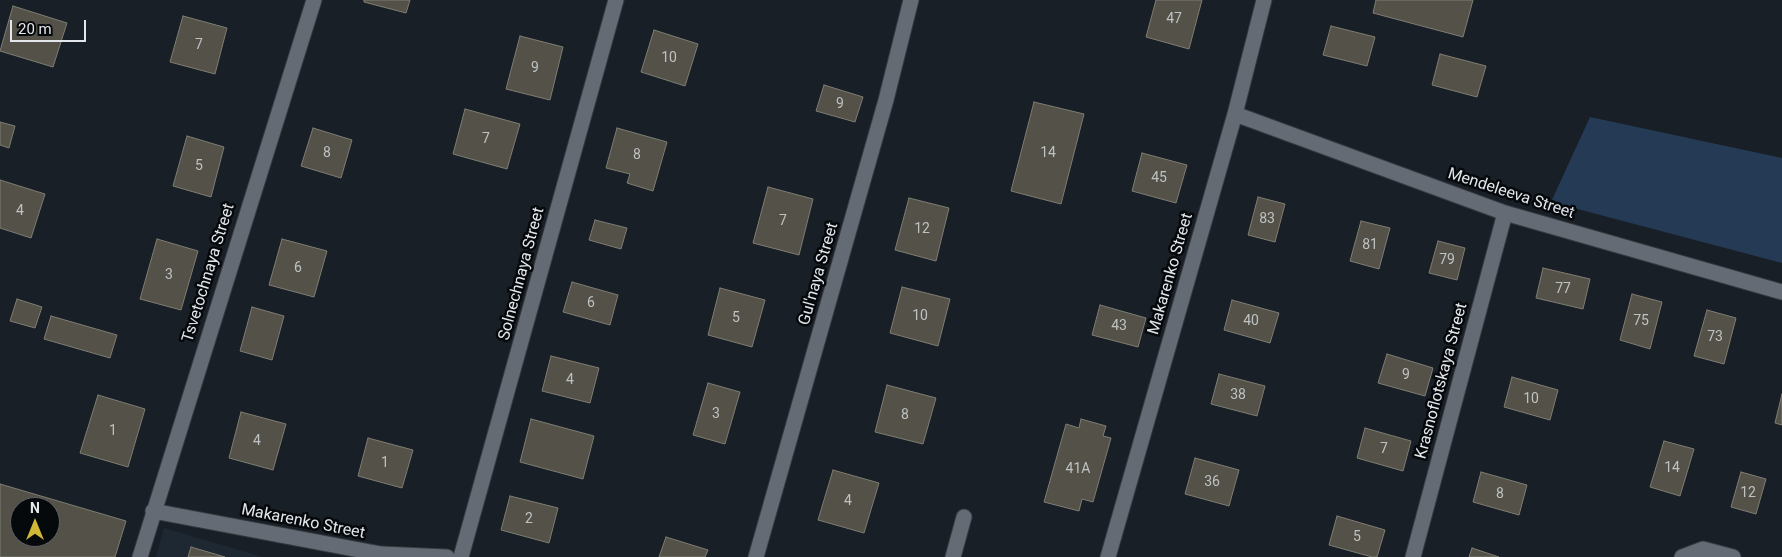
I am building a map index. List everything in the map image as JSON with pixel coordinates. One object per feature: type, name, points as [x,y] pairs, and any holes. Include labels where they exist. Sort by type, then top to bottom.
[{"type":"street","name":"Tsvetochnaya Street","points":[[140,557],[314,0]]},
{"type":"street","name":"Solnechnaya Street","points":[[461,557],[616,0]]},
{"type":"street","name":"Gul'naya Street","points":[[756,557],[886,100],[911,0]]},
{"type":"street","name":"Makarenko Street","points":[[1108,557],[1235,114],[1264,0]]},
{"type":"street","name":"Mendeleeva Street","points":[[1235,114],[1504,213],[1782,292]]},
{"type":"street","name":"Krasnoflotskaya Street","points":[[1414,557],[1504,213]]},
{"type":"street","name":"Makarenko Street","points":[[153,511],[382,554],[447,557]]},
{"type":"street","points":[[953,557],[964,517]]},
{"type":"street","points":[[1682,557],[1703,549],[1733,557]]},
{"type":"shaded area","points":[[1590,117],[1782,158],[1782,263],[1551,202]]},
{"type":"shaded area","points":[[164,528],[263,557],[156,557]]},
{"type":"building","points":[[364,0],[410,0],[406,13],[364,2]]},
{"type":"building","points":[[1156,0],[1202,0],[1189,49],[1146,37]]},
{"type":"building","points":[[1376,0],[1473,0],[1463,37],[1373,13]]},
{"type":"building","points":[[13,6],[67,23],[53,67],[0,51]]},
{"type":"building","points":[[183,16],[227,28],[215,74],[170,62]]},
{"type":"building","points":[[1331,26],[1375,37],[1367,66],[1323,55]]},
{"type":"building","points":[[654,30],[698,44],[685,86],[641,72]]},
{"type":"building","points":[[520,36],[563,47],[550,100],[506,89]]},
{"type":"building","points":[[1440,54],[1486,66],[1477,97],[1432,85]]},
{"type":"building","points":[[824,85],[863,97],[855,122],[816,111]]},
{"type":"building","points":[[1034,102],[1084,114],[1061,204],[1011,191]]},
{"type":"building","points":[[465,109],[520,124],[507,169],[453,154]]},
{"type":"building","points":[[0,122],[15,126],[9,148],[0,145]]},
{"type":"building","points":[[313,128],[352,140],[341,178],[301,166]]},
{"type":"building","points":[[617,128],[667,142],[653,191],[627,183],[630,174],[606,168]]},
{"type":"building","points":[[187,136],[224,147],[211,197],[173,186]]},
{"type":"building","points":[[1142,153],[1187,165],[1176,203],[1132,191]]},
{"type":"building","points":[[0,180],[45,194],[31,238],[0,228]]},
{"type":"building","points":[[768,187],[813,199],[799,255],[753,243]]},
{"type":"building","points":[[1258,197],[1285,204],[1275,242],[1248,235]]},
{"type":"building","points":[[909,198],[949,208],[936,261],[895,250]]},
{"type":"building","points":[[595,220],[627,228],[621,249],[589,240]]},
{"type":"building","points":[[1361,221],[1390,228],[1379,269],[1350,261]]},
{"type":"building","points":[[157,239],[198,251],[181,310],[140,299]]},
{"type":"building","points":[[282,239],[327,251],[314,297],[269,285]]},
{"type":"building","points":[[1438,241],[1465,248],[1457,280],[1429,273]]},
{"type":"building","points":[[1543,268],[1590,279],[1583,309],[1536,298]]},
{"type":"building","points":[[572,282],[618,295],[610,325],[563,312]]},
{"type":"building","points":[[902,287],[950,299],[938,346],[890,333]]},
{"type":"building","points":[[720,288],[765,300],[752,347],[708,335]]},
{"type":"building","points":[[1632,294],[1662,302],[1650,349],[1620,340]]},
{"type":"building","points":[[17,299],[42,307],[35,328],[10,321]]},
{"type":"building","points":[[1232,300],[1279,313],[1270,343],[1224,330]]},
{"type":"building","points":[[1100,305],[1146,318],[1138,347],[1092,335]]},
{"type":"building","points":[[252,307],[284,316],[272,360],[240,351]]},
{"type":"building","points":[[1707,310],[1736,318],[1724,364],[1694,356]]},
{"type":"building","points":[[51,316],[117,335],[110,358],[44,339]]},
{"type":"building","points":[[1387,354],[1433,368],[1425,396],[1378,383]]},
{"type":"building","points":[[551,356],[599,368],[590,403],[542,391]]},
{"type":"building","points":[[1219,374],[1265,386],[1257,416],[1211,404]]},
{"type":"building","points":[[1512,377],[1558,390],[1550,420],[1504,407]]},
{"type":"building","points":[[708,383],[740,392],[725,444],[693,435]]},
{"type":"building","points":[[887,385],[936,398],[923,444],[875,432]]},
{"type":"building","points":[[1782,394],[1782,425],[1775,423]]},
{"type":"building","points":[[98,395],[145,409],[128,467],[80,453]]},
{"type":"building","points":[[241,412],[286,424],[273,470],[229,458]]},
{"type":"building","points":[[531,419],[594,436],[583,479],[520,462]]},
{"type":"building","points":[[1081,419],[1106,426],[1103,436],[1111,438],[1093,502],[1082,499],[1079,511],[1044,502],[1066,424],[1079,428]]},
{"type":"building","points":[[1365,428],[1411,441],[1403,471],[1357,458]]},
{"type":"building","points":[[368,438],[413,450],[402,488],[358,476]]},
{"type":"building","points":[[1664,441],[1694,449],[1680,496],[1650,487]]},
{"type":"building","points":[[1195,458],[1239,470],[1229,506],[1185,494]]},
{"type":"building","points":[[833,470],[879,483],[864,533],[818,520]]},
{"type":"building","points":[[1481,472],[1527,485],[1519,515],[1473,502]]},
{"type":"building","points":[[1741,472],[1766,479],[1756,514],[1731,507]]},
{"type":"building","points":[[0,484],[44,497],[10,497],[10,547],[60,547],[60,502],[126,521],[115,557],[0,557]]},
{"type":"building","points":[[510,496],[558,508],[549,543],[501,530]]},
{"type":"building","points":[[1337,516],[1385,530],[1377,557],[1329,545]]},
{"type":"building","points":[[666,537],[708,550],[705,557],[659,557]]},
{"type":"building","points":[[191,547],[225,557],[188,557]]},
{"type":"building","points":[[1472,548],[1499,557],[1469,557]]}]
